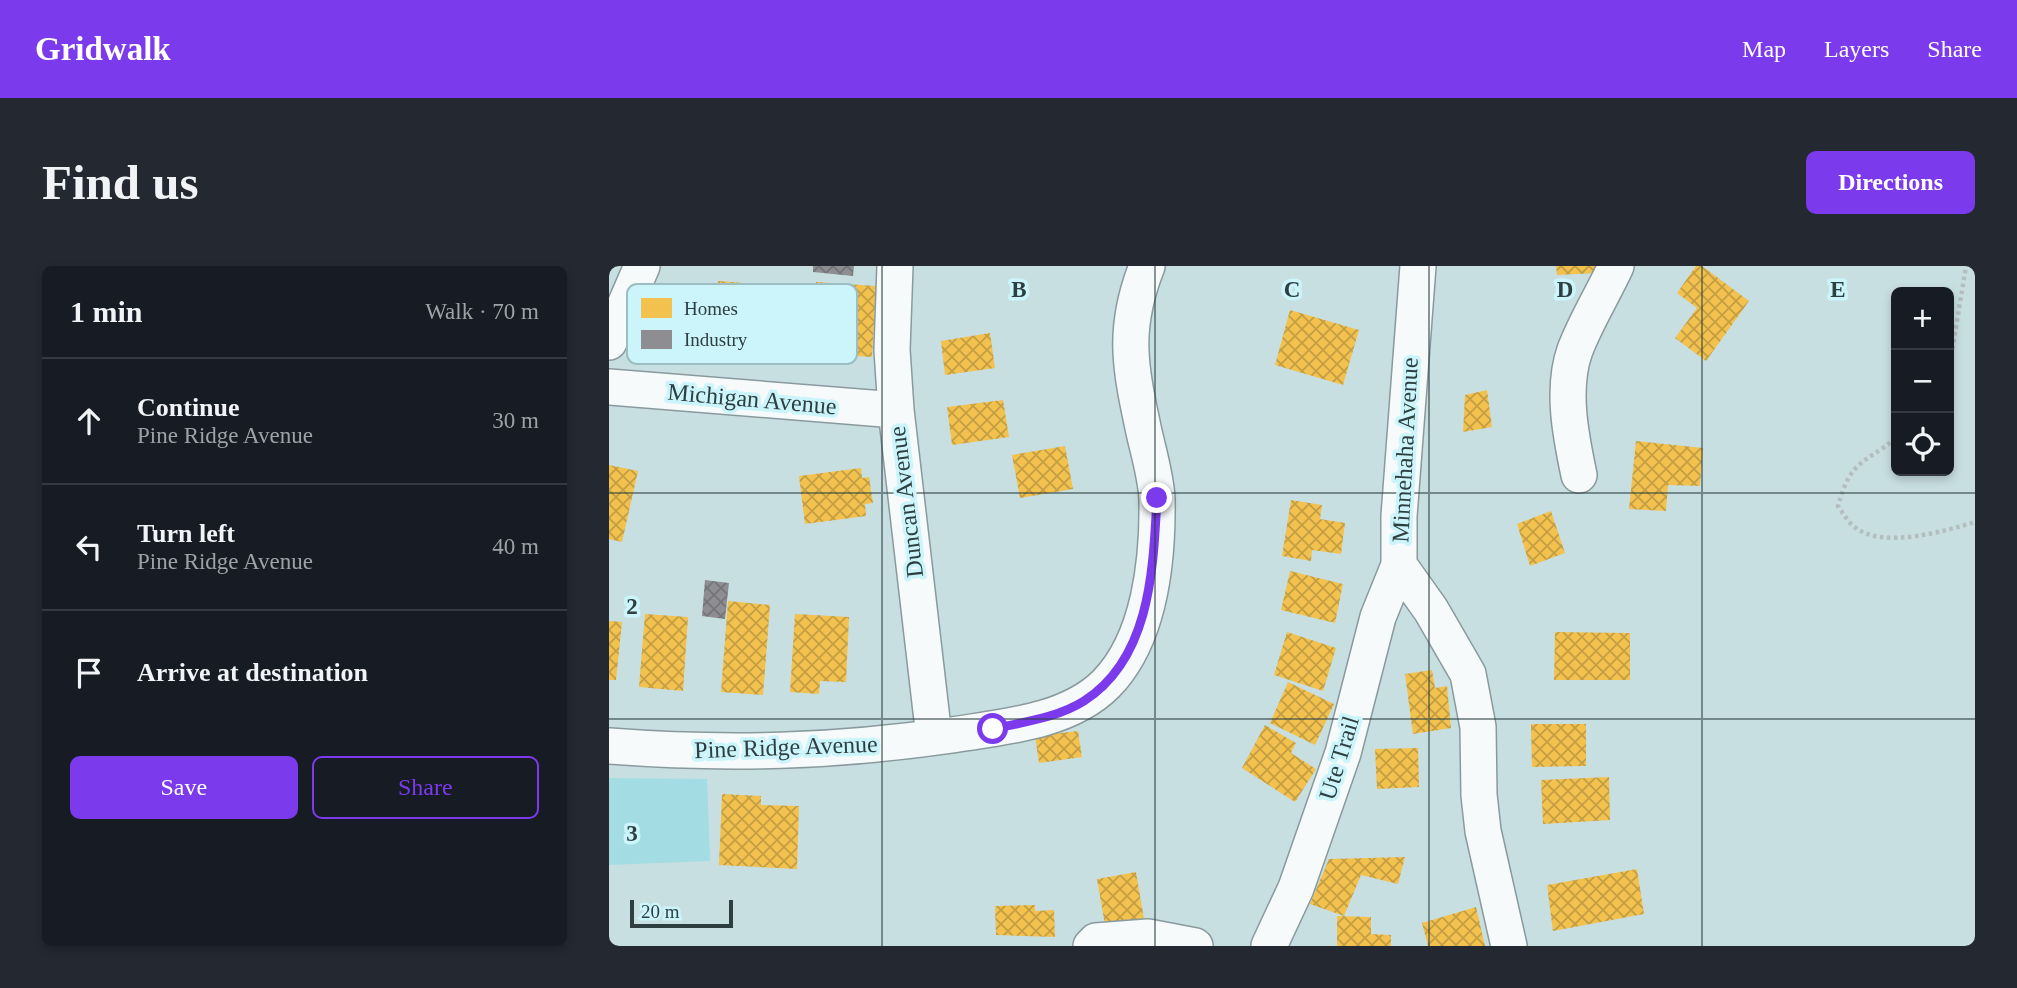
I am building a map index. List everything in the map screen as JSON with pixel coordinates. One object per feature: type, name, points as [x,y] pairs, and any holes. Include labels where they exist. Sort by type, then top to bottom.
[{"type":"street","name":"Duncan Avenue","points":[[895,266],[892,350],[896,410],[934,737]]},
{"type":"street","name":"Pine Ridge Avenue","points":[[609,746],[774,753],[834,750],[993,729],[1062,712],[1103,687],[1126,658],[1140,626],[1148,589],[1156,523],[1153,471],[1137,400],[1130,344],[1131,316],[1147,266]]},
{"type":"street","name":"Minnehaha Avenue","points":[[1418,266],[1399,516],[1399,565],[1458,652],[1471,682],[1478,727],[1479,795],[1483,831],[1509,946]]},
{"type":"street","points":[[1579,475],[1570,434],[1570,386],[1574,354],[1616,266]]},
{"type":"street","points":[[609,342],[627,289]]},
{"type":"street","name":"Michigan Avenue","points":[[609,387],[896,410]]},
{"type":"street","name":"Ute Trail","points":[[1269,946],[1296,887],[1343,753],[1378,617],[1399,565]]},
{"type":"street","points":[[1091,946],[1096,941],[1148,937],[1195,946]]},
{"type":"path","points":[[1952,350],[1966,266]]},
{"type":"path","points":[[1891,441],[1861,460],[1845,483],[1838,506],[1856,528],[1878,537],[1902,537],[1935,534],[1975,522]]},
{"type":"shaded area","points":[[609,778],[707,779],[710,861],[609,865]]},
{"type":"building: Homes","points":[[1556,266],[1599,266],[1599,273],[1557,275]]},
{"type":"building: Homes","points":[[1696,266],[1702,266],[1749,301],[1706,361],[1675,338],[1697,308],[1677,293]]},
{"type":"building: Homes","points":[[718,281],[757,284],[718,284]]},
{"type":"building: Homes","points":[[857,285],[876,286],[872,357],[857,356]]},
{"type":"building: Homes","points":[[1290,310],[1359,330],[1343,385],[1275,365]]},
{"type":"building: Homes","points":[[990,333],[995,368],[945,375],[941,341]]},
{"type":"building: Homes","points":[[1487,390],[1492,427],[1463,432],[1465,395]]},
{"type":"building: Homes","points":[[1003,400],[1009,437],[952,445],[947,407]]},
{"type":"building: Homes","points":[[1636,441],[1703,448],[1700,486],[1668,485],[1666,511],[1629,509]]},
{"type":"building: Homes","points":[[1065,446],[1073,489],[1020,498],[1012,455]]},
{"type":"building: Homes","points":[[609,465],[638,471],[622,542],[609,539]]},
{"type":"building: Homes","points":[[861,468],[862,478],[869,477],[873,503],[865,504],[866,516],[805,524],[799,476]]},
{"type":"building: Homes","points":[[1291,500],[1322,505],[1320,519],[1345,523],[1341,554],[1312,550],[1311,561],[1282,556]]},
{"type":"building: Homes","points":[[1551,511],[1565,553],[1530,566],[1517,524]]},
{"type":"building: Homes","points":[[1290,571],[1343,584],[1335,623],[1281,610]]},
{"type":"building: Homes","points":[[728,601],[770,605],[763,695],[721,692]]},
{"type":"building: Homes","points":[[645,614],[688,617],[683,691],[639,687]]},
{"type":"building: Homes","points":[[795,614],[849,617],[846,682],[820,681],[819,694],[790,692]]},
{"type":"building: Homes","points":[[609,621],[622,622],[616,680],[609,680]]},
{"type":"building: Homes","points":[[1287,632],[1336,648],[1323,691],[1274,675]]},
{"type":"building: Homes","points":[[1555,632],[1630,633],[1630,680],[1554,680]]},
{"type":"building: Homes","points":[[1432,670],[1435,688],[1447,686],[1451,728],[1413,734],[1405,674]]},
{"type":"building: Homes","points":[[1288,682],[1334,704],[1315,745],[1270,723]]},
{"type":"building: Homes","points":[[1531,724],[1586,724],[1586,766],[1532,767]]},
{"type":"building: Homes","points":[[1265,725],[1296,743],[1291,753],[1316,769],[1295,802],[1242,768]]},
{"type":"building: Homes","points":[[1078,731],[1082,757],[1039,763],[1035,736]]},
{"type":"building: Homes","points":[[1418,748],[1419,787],[1377,789],[1375,749]]},
{"type":"building: Homes","points":[[1609,777],[1610,820],[1543,824],[1541,780]]},
{"type":"building: Homes","points":[[722,794],[761,796],[761,805],[799,806],[797,869],[719,865]]},
{"type":"building: Homes","points":[[1405,857],[1398,884],[1361,875],[1344,916],[1310,904],[1329,859]]},
{"type":"building: Homes","points":[[1637,869],[1644,914],[1553,931],[1547,885]]},
{"type":"building: Homes","points":[[1136,872],[1144,919],[1105,925],[1097,879]]},
{"type":"building: Homes","points":[[1035,905],[1035,911],[1054,910],[1055,937],[996,935],[995,906]]},
{"type":"building: Homes","points":[[1476,907],[1485,946],[1428,946],[1422,923]]},
{"type":"building: Homes","points":[[1337,916],[1371,917],[1371,934],[1391,935],[1391,946],[1337,946]]},
{"type":"building: Industry","points":[[813,266],[854,266],[853,276],[813,272]]},
{"type":"building: Industry","points":[[705,580],[729,583],[725,619],[702,616]]},
{"type":"route","points":[[993,729],[1062,712],[1084,701],[1116,673],[1140,626],[1151,577],[1157,498]]}]
